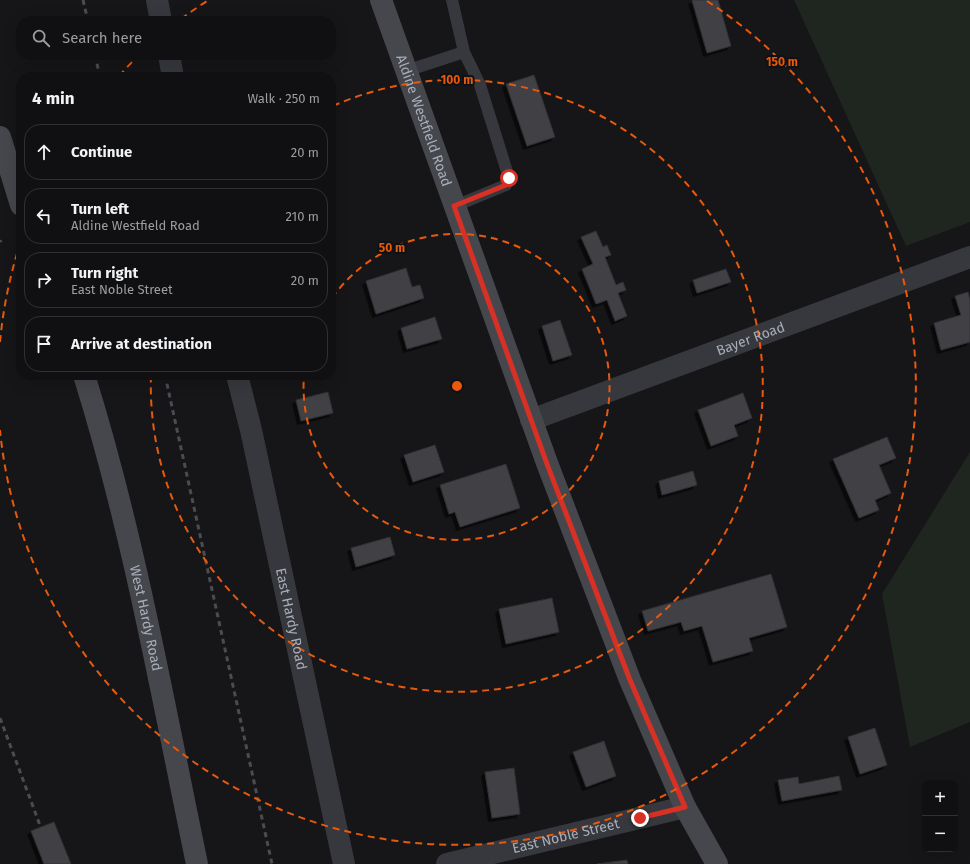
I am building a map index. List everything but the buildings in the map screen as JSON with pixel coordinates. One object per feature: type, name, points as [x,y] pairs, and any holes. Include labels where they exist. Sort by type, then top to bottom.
[{"type":"main road","name":"Aldine Westfield Road","points":[[381,0],[531,420],[630,680],[685,807],[717,864]]},
{"type":"main road","points":[[0,137],[16,189]]},
{"type":"main road","name":"West Hardy Road","points":[[86,380],[101,427],[138,580],[197,864]]},
{"type":"street","points":[[157,0],[161,16]]},
{"type":"street","points":[[170,60],[173,72]]},
{"type":"street","name":"Bayer Road","points":[[531,420],[970,257]]},
{"type":"street","name":"East Hardy Road","points":[[238,380],[251,430],[344,864]]},
{"type":"street","name":"East Noble Street","points":[[447,864],[685,807]]},
{"type":"lane","points":[[452,0],[464,52],[480,85],[509,178],[506,185],[454,206]]},
{"type":"lane","points":[[406,71],[464,52]]},
{"type":"shaded area","points":[[794,0],[970,0],[970,222],[906,246]]},
{"type":"shaded area","points":[[970,452],[970,722],[910,747],[882,594]]},
{"type":"railway","points":[[83,0],[87,16]]},
{"type":"railway","points":[[96,60],[99,72]]},
{"type":"railway","points":[[166,380],[272,864]]},
{"type":"railway","points":[[0,718],[41,828]]},
{"type":"route","points":[[509,178],[506,185],[454,206],[547,464],[630,680],[685,807],[640,818]]}]
